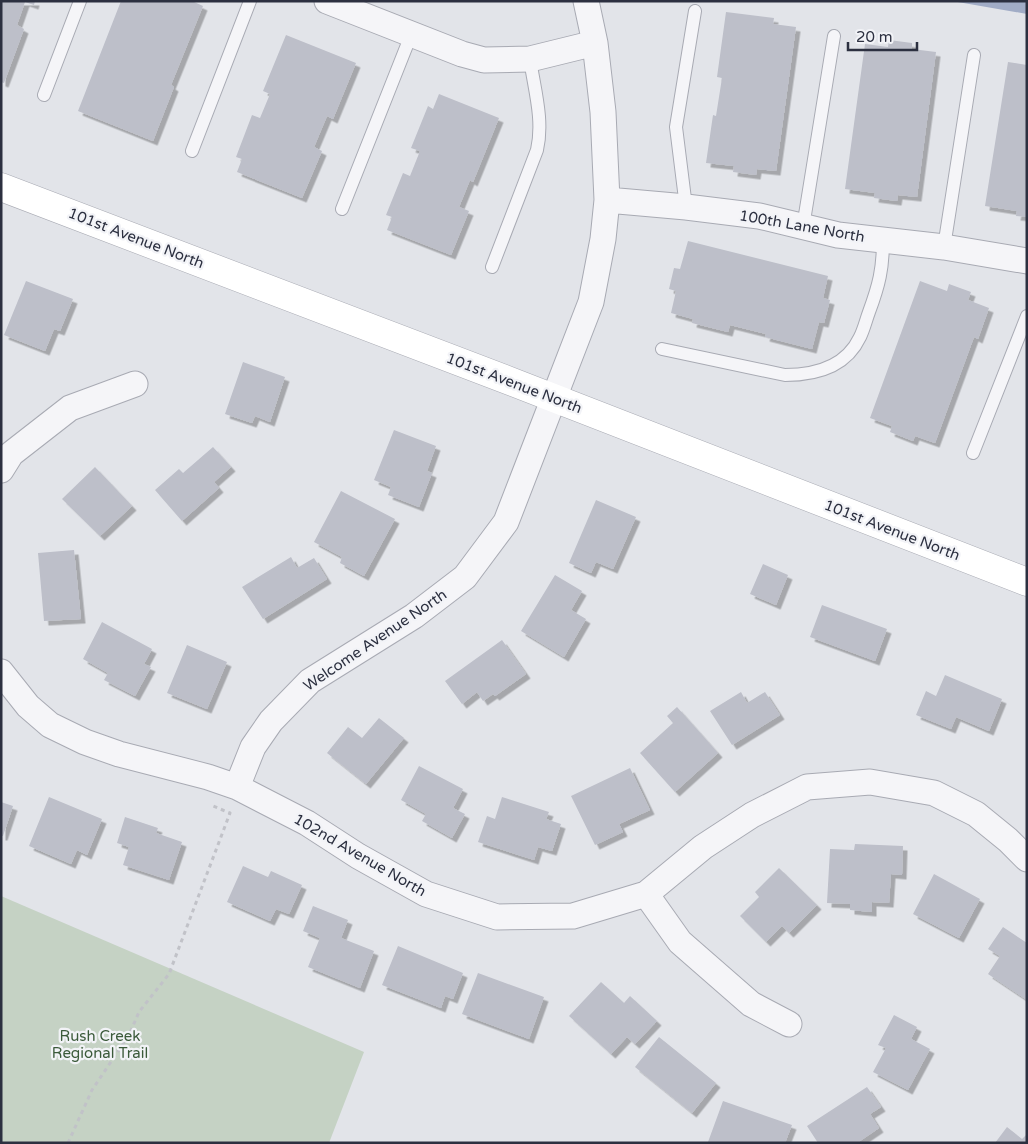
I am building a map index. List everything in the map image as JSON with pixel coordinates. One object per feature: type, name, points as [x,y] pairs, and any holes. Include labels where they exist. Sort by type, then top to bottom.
[{"type":"street","points":[[327,1],[411,35],[484,60],[530,58],[595,43]]},
{"type":"street","name":"Welcome Avenue North","points":[[238,787],[253,747],[271,721],[310,681],[414,616],[465,577],[506,522],[591,302],[603,239],[607,200],[603,112],[595,43],[586,1]]},
{"type":"street","name":"101st Avenue North","points":[[1,187],[554,398],[1027,582]]},
{"type":"street","name":"100th Lane North","points":[[607,200],[759,216],[838,235],[944,247],[1027,261]]},
{"type":"street","points":[[1,470],[11,454],[70,408],[135,384]]},
{"type":"street","name":"102nd Avenue North","points":[[5,684],[50,725],[85,742],[119,754],[208,777],[238,787],[307,823],[358,856],[426,894],[497,917],[573,916],[646,894],[703,847],[752,814],[808,787],[870,782],[934,793],[976,814],[1008,840],[1027,859]]},
{"type":"street","points":[[646,894],[680,942],[751,1004],[789,1024]]},
{"type":"lane","points":[[44,95],[80,1]]},
{"type":"lane","points":[[192,151],[250,1]]},
{"type":"lane","points":[[686,207],[676,127],[695,11]]},
{"type":"lane","points":[[342,209],[411,35]]},
{"type":"lane","points":[[803,227],[834,36]]},
{"type":"lane","points":[[944,247],[974,55]]},
{"type":"lane","points":[[492,267],[537,150],[540,137],[530,58]]},
{"type":"lane","points":[[662,349],[785,375],[806,375],[826,369],[846,357],[859,339],[879,285],[883,266],[883,240]]},
{"type":"lane","points":[[973,454],[1027,316]]},
{"type":"path","points":[[68,1143],[92,1090],[129,1035],[139,1012],[169,974],[230,813]]},
{"type":"green space","name":"Rush Creek Regional Trail","points":[[1,896],[364,1052],[329,1143],[1,1143]]},
{"type":"water","points":[[952,1],[1027,1],[1027,14]]},
{"type":"building","points":[[1,1],[35,1],[34,5],[25,2],[17,25],[24,29],[4,83],[1,82]]},
{"type":"building","points":[[121,1],[192,1],[203,6],[171,85],[174,87],[153,141],[78,111]]},
{"type":"building","points":[[726,12],[774,18],[773,24],[796,27],[776,171],[757,169],[756,175],[733,172],[734,166],[706,163],[713,115],[716,116],[722,78],[717,77]]},
{"type":"building","points":[[286,35],[356,63],[333,119],[327,116],[314,147],[322,151],[302,198],[237,172],[242,159],[236,157],[252,115],[260,118],[270,94],[263,91]]},
{"type":"building","points":[[889,40],[912,43],[912,49],[936,52],[917,197],[898,195],[897,201],[874,198],[875,193],[845,189],[865,44],[888,47]]},
{"type":"building","points":[[1008,62],[1027,65],[1027,217],[1016,216],[1017,211],[985,206]]},
{"type":"building","points":[[439,94],[499,118],[473,182],[470,180],[459,207],[469,211],[451,255],[387,230],[392,217],[386,215],[403,173],[410,176],[420,151],[411,148],[428,106],[433,109]]},
{"type":"building","points":[[688,241],[828,276],[823,298],[830,300],[824,323],[819,322],[812,349],[765,337],[766,334],[730,325],[728,332],[692,323],[693,319],[671,313],[676,291],[669,289],[674,268],[680,269]]},
{"type":"building","points":[[26,281],[73,299],[60,331],[54,329],[45,351],[4,335]]},
{"type":"building","points":[[920,281],[947,291],[949,284],[971,292],[968,300],[989,308],[978,339],[974,337],[935,443],[915,436],[913,441],[890,432],[892,426],[870,418]]},
{"type":"building","points":[[243,362],[285,377],[270,422],[255,416],[252,423],[225,414]]},
{"type":"building","points":[[394,430],[436,446],[427,471],[432,473],[419,507],[388,495],[391,487],[374,480]]},
{"type":"building","points":[[213,447],[231,467],[214,482],[219,488],[182,521],[155,490],[179,469],[183,473]]},
{"type":"building","points":[[95,467],[132,506],[100,536],[62,499]]},
{"type":"building","points":[[341,491],[395,519],[364,576],[340,563],[342,557],[314,542]]},
{"type":"building","points":[[596,500],[636,517],[613,569],[596,562],[591,573],[569,563]]},
{"type":"building","points":[[74,550],[81,619],[44,621],[38,553]]},
{"type":"building","points":[[291,557],[297,568],[314,558],[327,579],[263,619],[242,587]]},
{"type":"building","points":[[763,564],[788,575],[776,605],[750,594]]},
{"type":"building","points":[[555,575],[582,591],[571,610],[586,619],[564,657],[521,631]]},
{"type":"building","points":[[822,605],[887,629],[875,661],[810,637]]},
{"type":"building","points":[[102,622],[152,649],[144,664],[151,667],[135,696],[104,680],[108,673],[83,659]]},
{"type":"building","points":[[502,640],[526,674],[495,696],[493,694],[483,701],[477,692],[462,704],[445,681]]},
{"type":"building","points":[[187,645],[227,662],[207,709],[167,693]]},
{"type":"building","points":[[945,675],[1002,699],[989,731],[956,717],[951,729],[916,715],[926,691],[936,696]]},
{"type":"building","points":[[741,692],[747,703],[765,692],[780,715],[732,745],[710,711]]},
{"type":"building","points":[[677,707],[718,753],[675,792],[640,753],[673,723],[667,716]]},
{"type":"building","points":[[379,718],[404,738],[366,784],[327,753],[348,727],[362,738]]},
{"type":"building","points":[[419,766],[463,789],[453,808],[465,814],[452,838],[422,821],[426,814],[401,800]]},
{"type":"building","points":[[630,768],[650,810],[619,824],[623,832],[595,845],[571,796]]},
{"type":"building","points":[[49,797],[102,819],[87,855],[77,850],[71,864],[29,846]]},
{"type":"building","points":[[502,797],[549,812],[546,819],[561,824],[552,851],[538,847],[534,860],[478,842],[487,816],[495,819]]},
{"type":"building","points":[[1,802],[13,806],[3,836],[1,836]]},
{"type":"building","points":[[125,817],[158,828],[156,833],[182,842],[169,880],[123,865],[129,847],[117,843]]},
{"type":"building","points":[[855,844],[903,846],[902,875],[891,874],[889,903],[872,902],[872,912],[850,910],[850,904],[827,903],[830,849],[854,850]]},
{"type":"building","points":[[243,866],[268,877],[271,871],[302,885],[289,914],[276,909],[270,921],[227,902]]},
{"type":"building","points":[[779,868],[817,905],[789,933],[782,926],[766,942],[740,916],[759,897],[755,892]]},
{"type":"building","points":[[934,874],[980,899],[959,938],[913,914]]},
{"type":"building","points":[[313,906],[348,920],[341,938],[374,951],[360,988],[308,967],[320,938],[303,931]]},
{"type":"building","points":[[1003,927],[1027,943],[1027,1000],[988,974],[1000,956],[988,949]]},
{"type":"building","points":[[398,946],[463,973],[453,999],[445,996],[441,1008],[382,985]]},
{"type":"building","points":[[478,973],[544,997],[529,1039],[462,1014]]},
{"type":"building","points":[[601,982],[624,1003],[630,996],[657,1021],[635,1044],[627,1037],[611,1054],[569,1016]]},
{"type":"building","points":[[894,1015],[917,1027],[911,1039],[930,1049],[908,1090],[873,1072],[886,1048],[878,1045]]},
{"type":"building","points":[[659,1037],[716,1083],[692,1113],[635,1067]]},
{"type":"building","points":[[867,1087],[881,1107],[870,1114],[879,1128],[857,1143],[818,1143],[807,1126]]},
{"type":"building","points":[[723,1101],[792,1125],[785,1143],[708,1142]]},
{"type":"building","points":[[1007,1127],[1022,1139],[1027,1134],[1027,1143],[995,1143]]}]
